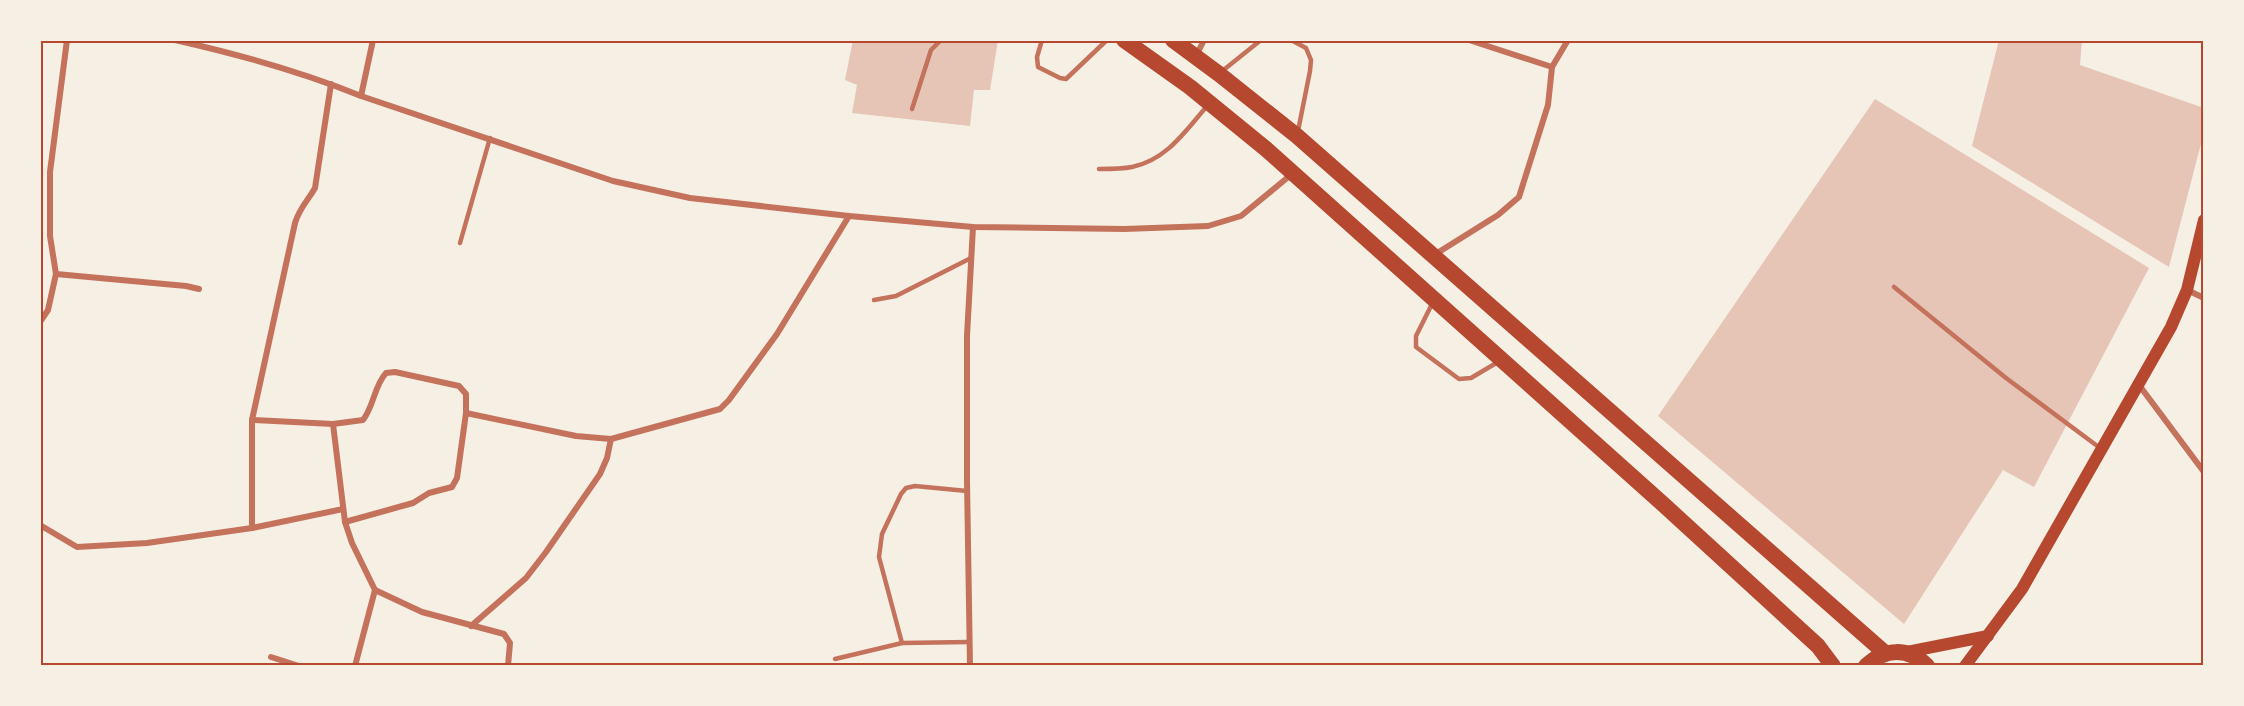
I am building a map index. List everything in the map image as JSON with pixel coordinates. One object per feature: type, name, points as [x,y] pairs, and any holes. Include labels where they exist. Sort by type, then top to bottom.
[{"type":"highway","points":[[1124,40],[1210,103],[1294,173],[1818,646],[1833,666]]},
{"type":"highway","points":[[1173,40],[1297,136],[1885,653]]},
{"type":"highway","points":[[1866,666],[1874,658],[1896,651],[1907,652],[1918,657],[1927,666]]},
{"type":"main road","points":[[1965,666],[2022,589],[2171,327],[2187,290],[2204,220]]},
{"type":"main road","points":[[1907,652],[1988,636]]},
{"type":"street","points":[[40,322],[48,310],[56,274],[50,236],[50,172],[67,40]]},
{"type":"street","points":[[175,40],[331,84],[613,181],[690,198],[973,227],[1124,229],[1208,226],[1241,216],[1294,173]]},
{"type":"street","points":[[361,96],[374,40]]},
{"type":"street","points":[[1196,57],[1204,40]]},
{"type":"street","points":[[1469,40],[1552,67]]},
{"type":"street","points":[[1432,256],[1498,215],[1519,197],[1548,105],[1552,67],[1568,40]]},
{"type":"street","points":[[252,528],[252,420],[295,223],[300,207],[309,199],[315,188],[331,84]]},
{"type":"street","points":[[466,413],[564,433],[611,439],[720,409],[777,334],[849,216]]},
{"type":"street","points":[[970,666],[967,336],[973,227]]},
{"type":"street","points":[[56,274],[199,289]]},
{"type":"street","points":[[2187,290],[2204,298]]},
{"type":"street","points":[[252,420],[333,424],[363,420],[368,414],[380,379],[386,373],[395,372],[459,386],[466,394],[466,413],[457,478],[452,487],[429,493],[413,503],[345,522]]},
{"type":"street","points":[[2139,386],[2204,472]]},
{"type":"street","points":[[333,424],[345,522],[352,543],[375,590],[422,612],[504,634],[510,643],[508,666]]},
{"type":"street","points":[[471,626],[526,578],[546,552],[600,474],[607,458],[611,439]]},
{"type":"street","points":[[40,525],[77,547],[147,543],[252,528],[343,509]]},
{"type":"street","points":[[355,666],[375,590]]},
{"type":"street","points":[[272,657],[299,666]]},
{"type":"lane","points":[[912,110],[931,50],[941,40]]},
{"type":"lane","points":[[1042,40],[1037,57],[1038,67],[1066,79],[1107,40]]},
{"type":"lane","points":[[1219,74],[1261,40]]},
{"type":"lane","points":[[1291,40],[1306,48],[1311,60],[1297,136]]},
{"type":"lane","points":[[1099,169],[1131,167],[1150,161],[1168,151],[1210,103]]},
{"type":"lane","points":[[460,243],[490,138]]},
{"type":"lane","points":[[874,300],[896,296],[971,258]]},
{"type":"lane","points":[[1894,287],[2006,378],[2102,450]]},
{"type":"lane","points":[[1434,299],[1416,336],[1416,347],[1459,380],[1465,381],[1502,360]]},
{"type":"lane","points":[[902,643],[879,557],[882,534],[906,488],[915,486],[967,491]]},
{"type":"lane","points":[[835,659],[902,643],[969,642]]},
{"type":"building","points":[[853,40],[998,40],[990,90],[974,90],[970,126],[852,113],[857,85],[845,80]]},
{"type":"building","points":[[1999,40],[2082,40],[2080,65],[2204,108],[2204,132],[2169,267],[1972,146]]},
{"type":"building","points":[[1875,99],[2149,268],[2034,487],[2003,470],[1904,624],[1658,416]]}]
